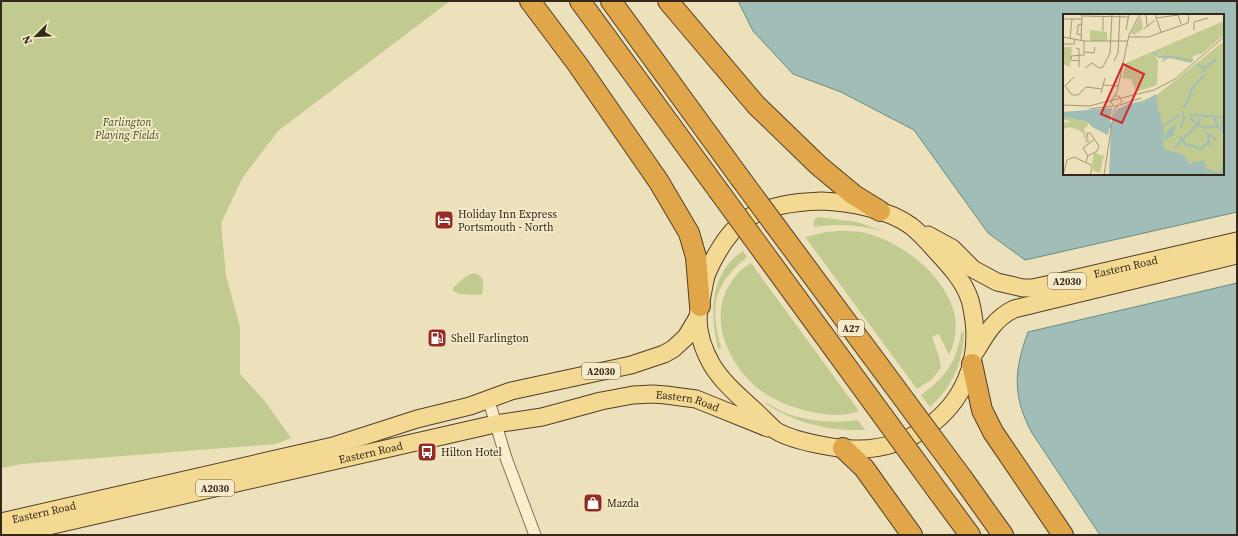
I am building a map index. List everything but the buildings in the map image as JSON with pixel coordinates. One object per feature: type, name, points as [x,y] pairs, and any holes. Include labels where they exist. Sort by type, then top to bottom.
[{"type":"highway","points":[[530,1],[578,65],[659,182],[689,234],[696,256],[699,312]]},
{"type":"highway","name":"A27","points":[[580,1],[970,535]]},
{"type":"highway","name":"A27","points":[[611,1],[1003,535]]},
{"type":"highway","points":[[668,1],[756,105],[823,169],[854,195],[880,211]]},
{"type":"highway","points":[[973,359],[982,410],[986,420],[1063,535]]},
{"type":"highway","points":[[843,448],[864,468],[912,535]]},
{"type":"main road","name":"Eastern Road","points":[[1,522],[333,446],[417,419],[470,406],[488,398],[533,386],[631,365],[658,357],[672,349],[686,337],[699,312],[707,275],[724,242],[745,220],[755,214],[780,206],[821,201],[844,203],[880,211],[952,248],[973,269],[988,278],[1006,285],[1023,288],[1032,288],[1052,284],[1237,242]]},
{"type":"main road","points":[[912,227],[953,270],[967,292],[974,322],[975,334],[973,359]]},
{"type":"main road","name":"Eastern Road","points":[[9,535],[495,424],[542,417],[601,401],[633,395],[666,395],[696,400],[794,438],[843,448],[860,450],[896,443],[907,440],[921,431],[949,408],[958,395],[987,331],[1006,313],[1014,309],[1237,255]]},
{"type":"main road","points":[[699,312],[703,344],[713,366],[730,387],[776,431]]},
{"type":"street","points":[[488,398],[506,458],[535,535]]},
{"type":"green space","name":"Farlington Playing Fields","points":[[1,1],[450,1],[278,131],[243,177],[221,223],[226,275],[240,327],[240,374],[264,400],[291,438],[276,444],[22,464],[1,468]]},
{"type":"green space","points":[[818,217],[857,222],[886,232],[850,225],[814,227],[814,220]]},
{"type":"green space","points":[[839,231],[866,233],[896,245],[921,263],[932,274],[942,286],[949,299],[956,323],[951,350],[949,355],[939,334],[932,337],[941,368],[931,380],[917,389],[805,237]]},
{"type":"green space","points":[[743,251],[747,257],[727,277],[717,297],[715,308],[721,348],[718,349],[713,317],[717,285],[721,275],[729,264]]},
{"type":"green space","points":[[751,263],[859,411],[841,415],[829,415],[811,412],[795,407],[769,396],[755,386],[743,373],[733,359],[725,342],[721,326],[721,309],[725,292],[740,271]]},
{"type":"green space","points":[[474,273],[478,274],[483,281],[482,294],[459,294],[453,291],[453,288],[460,281],[468,275]]},
{"type":"green space","points":[[961,332],[964,333],[963,344],[959,364],[955,374],[938,400],[930,407],[921,395],[937,382],[948,368],[957,351]]},
{"type":"green space","points":[[763,402],[785,413],[812,420],[840,422],[858,420],[865,430],[837,429],[811,424],[787,415]]},
{"type":"water","points":[[738,1],[1237,1],[1237,212],[1025,260],[988,233],[914,130],[841,92],[793,74],[753,31]]},
{"type":"water","points":[[1237,283],[1237,535],[1100,535],[1032,433],[1021,407],[1017,383],[1018,371],[1023,346],[1028,332]]},
{"type":"place","name":"Holiday Inn Express Portsmouth - North","points":[[444,220]]},
{"type":"place","name":"Shell Farlington","points":[[437,338]]},
{"type":"place","name":"Hilton Hotel","points":[[427,452]]},
{"type":"place","name":"Mazda","points":[[593,503]]}]
